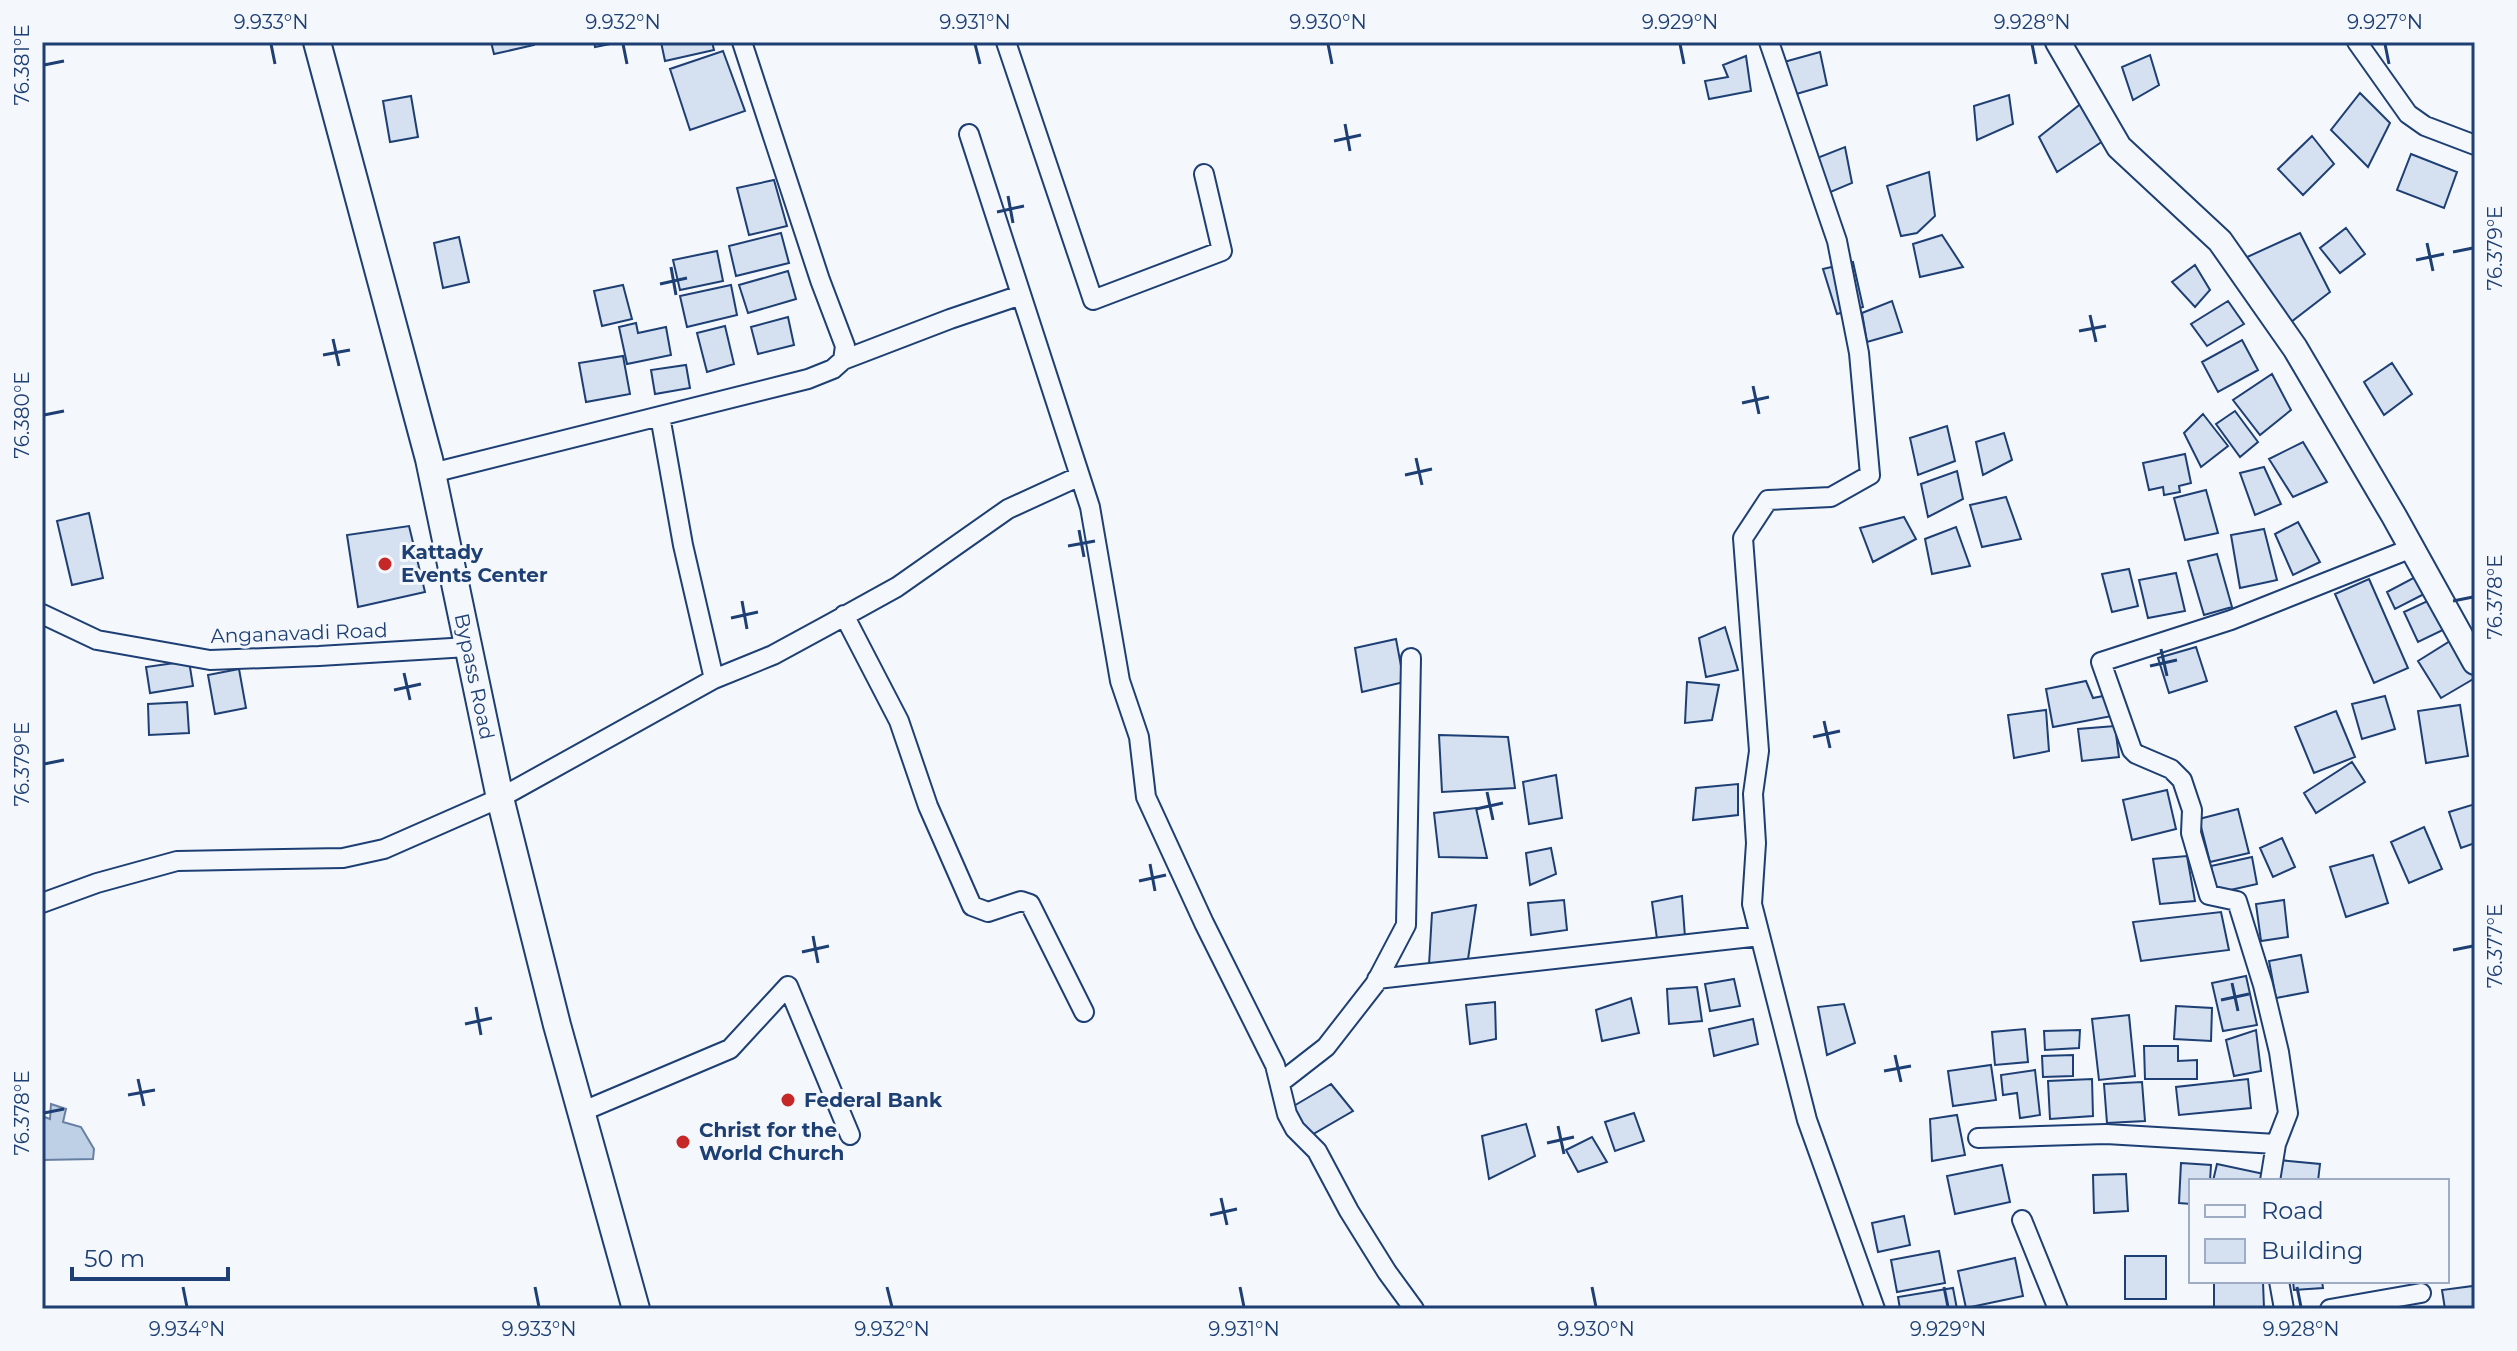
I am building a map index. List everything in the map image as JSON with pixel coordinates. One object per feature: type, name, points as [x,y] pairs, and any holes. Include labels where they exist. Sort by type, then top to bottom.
[{"type":"main road","name":"Bypass Road","points":[[317,42],[432,473],[500,798],[581,1112],[636,1309]]},
{"type":"street","points":[[742,42],[820,280],[845,346],[843,360]]},
{"type":"street","points":[[1006,42],[1093,300],[1222,251],[1204,174]]},
{"type":"street","points":[[1769,42],[1837,241],[1859,353],[1870,475],[1831,497],[1768,500],[1743,538],[1759,751],[1753,794],[1756,843],[1752,904],[1807,1120],[1875,1309]]},
{"type":"street","points":[[2058,42],[2119,147],[2220,241],[2295,348],[2475,662]]},
{"type":"street","points":[[2357,42],[2408,114],[2425,126],[2475,145]]},
{"type":"street","points":[[969,134],[1090,507],[1120,681],[1139,737],[1146,797],[1275,1065],[1287,1114],[1295,1129],[1317,1151],[1349,1211],[1414,1309]]},
{"type":"street","points":[[432,473],[808,379],[833,369],[843,360],[1021,295]]},
{"type":"street","points":[[660,416],[683,545],[714,679]]},
{"type":"street","points":[[42,903],[97,883],[177,861],[256,861],[364,855],[411,839],[500,798],[714,679],[773,655],[897,587],[1008,509],[1080,476]]},
{"type":"street","points":[[2270,1179],[2276,1144],[2288,1113],[2279,1052],[2263,985],[2237,901],[2209,895],[2191,833],[2192,810],[2182,780],[2171,769],[2132,750],[2101,662],[2231,620],[2412,548]]},
{"type":"street","name":"Anganavadi Road","points":[[42,614],[97,640],[210,660],[468,647]]},
{"type":"street","points":[[844,615],[899,721],[928,806],[972,906],[988,912],[1021,901],[1030,904],[1084,1012]]},
{"type":"street","points":[[1281,1082],[1326,1047],[1377,979],[1406,925],[1411,658]]},
{"type":"street","points":[[1377,979],[1760,936]]},
{"type":"street","points":[[581,1112],[730,1049],[788,986],[850,1135]]},
{"type":"street","points":[[1978,1138],[2106,1134],[2276,1144]]},
{"type":"street","points":[[2022,1220],[2058,1309]]},
{"type":"street","points":[[2279,1283],[2284,1309]]},
{"type":"street","points":[[2330,1309],[2421,1293]]},
{"type":"water","points":[[51,1104],[66,1109],[63,1122],[81,1127],[94,1149],[93,1159],[42,1160],[42,1116],[50,1119]]},
{"type":"building","points":[[491,42],[534,42],[534,45],[494,54]]},
{"type":"building","points":[[594,42],[620,42],[595,47]]},
{"type":"building","points":[[661,42],[712,42],[714,50],[665,61]]},
{"type":"building","points":[[723,51],[745,111],[690,130],[670,69]]},
{"type":"building","points":[[1820,52],[1827,85],[1793,95],[1784,62]]},
{"type":"building","points":[[2150,55],[2159,85],[2133,100],[2122,67]]},
{"type":"building","points":[[1746,56],[1751,91],[1709,99],[1705,81],[1728,77],[1723,65]]},
{"type":"building","points":[[2360,93],[2390,123],[2368,167],[2331,130]]},
{"type":"building","points":[[2009,95],[2013,124],[1977,140],[1974,106]]},
{"type":"building","points":[[411,96],[418,137],[390,142],[383,101]]},
{"type":"building","points":[[2083,102],[2106,139],[2057,172],[2039,137]]},
{"type":"building","points":[[2312,136],[2334,164],[2303,195],[2278,169]]},
{"type":"building","points":[[1845,147],[1852,183],[1821,196],[1812,160]]},
{"type":"building","points":[[2411,154],[2457,172],[2444,208],[2397,190]]},
{"type":"building","points":[[1929,172],[1935,216],[1917,233],[1901,236],[1887,186]]},
{"type":"building","points":[[774,180],[787,226],[749,235],[737,188]]},
{"type":"building","points":[[2346,228],[2365,254],[2340,273],[2320,248]]},
{"type":"building","points":[[781,233],[789,263],[736,276],[729,246]]},
{"type":"building","points":[[2300,233],[2330,292],[2291,322],[2245,258]]},
{"type":"building","points":[[1942,235],[1963,267],[1920,277],[1913,244]]},
{"type":"building","points":[[459,237],[469,282],[443,288],[434,243]]},
{"type":"building","points":[[717,251],[723,281],[680,290],[673,260]]},
{"type":"building","points":[[1853,262],[1863,307],[1837,314],[1823,269]]},
{"type":"building","points":[[2195,265],[2210,290],[2195,307],[2172,282]]},
{"type":"building","points":[[788,271],[796,299],[748,313],[739,285]]},
{"type":"building","points":[[623,285],[632,319],[602,326],[594,291]]},
{"type":"building","points":[[731,285],[737,315],[687,327],[680,296]]},
{"type":"building","points":[[1892,301],[1902,332],[1867,342],[1862,313]]},
{"type":"building","points":[[2228,301],[2244,324],[2207,346],[2191,324]]},
{"type":"building","points":[[788,317],[794,345],[758,354],[751,327]]},
{"type":"building","points":[[636,323],[638,333],[666,327],[671,355],[627,364],[619,327]]},
{"type":"building","points":[[725,326],[734,364],[707,372],[697,333]]},
{"type":"building","points":[[2242,340],[2258,370],[2218,392],[2202,362]]},
{"type":"building","points":[[623,356],[630,394],[586,402],[579,363]]},
{"type":"building","points":[[2392,363],[2412,394],[2384,415],[2364,382]]},
{"type":"building","points":[[686,365],[690,388],[655,394],[651,370]]},
{"type":"building","points":[[2272,374],[2291,410],[2260,435],[2233,400]]},
{"type":"building","points":[[2235,411],[2258,442],[2240,457],[2216,424]]},
{"type":"building","points":[[2203,414],[2228,446],[2201,467],[2184,433]]},
{"type":"building","points":[[1947,426],[1955,461],[1918,475],[1910,438]]},
{"type":"building","points":[[2004,433],[2012,460],[1983,475],[1976,442]]},
{"type":"building","points":[[2303,442],[2327,482],[2293,497],[2269,459]]},
{"type":"building","points":[[2185,454],[2191,483],[2179,486],[2180,492],[2164,495],[2163,487],[2149,490],[2143,463]]},
{"type":"building","points":[[2264,467],[2281,504],[2255,515],[2240,473]]},
{"type":"building","points":[[1957,471],[1963,499],[1928,517],[1921,484]]},
{"type":"building","points":[[2206,490],[2218,533],[2185,540],[2174,498]]},
{"type":"building","points":[[2006,497],[2021,539],[1982,547],[1970,505]]},
{"type":"building","points":[[89,513],[103,578],[72,585],[57,521]]},
{"type":"building","points":[[1904,517],[1916,539],[1873,562],[1860,528]]},
{"type":"building","points":[[2298,522],[2320,562],[2293,575],[2275,534]]},
{"type":"building","name":"Kattady Events Center","points":[[409,526],[425,592],[358,607],[347,535]]},
{"type":"building","points":[[1956,527],[1970,566],[1932,574],[1925,539]]},
{"type":"building","points":[[2264,529],[2277,580],[2240,588],[2231,535]]},
{"type":"building","points":[[2217,554],[2232,607],[2204,615],[2188,561]]},
{"type":"building","points":[[2129,569],[2138,606],[2112,612],[2102,574]]},
{"type":"building","points":[[2176,573],[2185,611],[2148,618],[2139,580]]},
{"type":"building","points":[[2419,575],[2428,592],[2395,609],[2387,592]]},
{"type":"building","points":[[2369,579],[2408,668],[2374,683],[2335,594]]},
{"type":"building","points":[[2434,598],[2447,628],[2418,642],[2404,612]]},
{"type":"building","points":[[1725,627],[1738,670],[1706,677],[1699,638]]},
{"type":"building","points":[[2455,638],[2475,672],[2475,678],[2441,698],[2418,661]]},
{"type":"building","points":[[1396,639],[1404,682],[1362,692],[1355,648]]},
{"type":"building","points":[[2196,647],[2207,681],[2169,693],[2158,658]]},
{"type":"building","points":[[189,661],[193,686],[150,693],[146,667]]},
{"type":"building","points":[[239,669],[246,708],[215,714],[208,675]]},
{"type":"building","points":[[2086,681],[2093,698],[2108,695],[2112,716],[2053,727],[2046,689]]},
{"type":"building","points":[[1687,682],[1719,685],[1712,720],[1685,723]]},
{"type":"building","points":[[2385,696],[2395,729],[2362,739],[2352,704]]},
{"type":"building","points":[[187,702],[189,733],[149,735],[148,704]]},
{"type":"building","points":[[2460,705],[2468,756],[2426,763],[2418,711]]},
{"type":"building","points":[[2046,710],[2049,751],[2014,758],[2008,715]]},
{"type":"building","points":[[2336,711],[2355,757],[2314,773],[2295,727]]},
{"type":"building","points":[[2115,726],[2119,757],[2082,761],[2078,729]]},
{"type":"building","points":[[1439,735],[1508,737],[1515,788],[1442,792]]},
{"type":"building","points":[[2352,762],[2365,782],[2316,813],[2304,793]]},
{"type":"building","points":[[1556,775],[1562,818],[1529,824],[1523,782]]},
{"type":"building","points":[[1738,784],[1738,815],[1693,820],[1696,788]]},
{"type":"building","points":[[2167,790],[2176,829],[2132,840],[2123,800]]},
{"type":"building","points":[[2475,804],[2475,843],[2461,848],[2449,812]]},
{"type":"building","points":[[1476,808],[1487,858],[1439,857],[1434,813]]},
{"type":"building","points":[[2238,809],[2249,853],[2210,862],[2199,819]]},
{"type":"building","points":[[2424,827],[2442,869],[2409,883],[2391,842]]},
{"type":"building","points":[[2282,838],[2295,867],[2273,877],[2260,848]]},
{"type":"building","points":[[1551,848],[1556,874],[1530,885],[1526,853]]},
{"type":"building","points":[[2373,855],[2388,903],[2346,917],[2330,867]]},
{"type":"building","points":[[2187,856],[2195,901],[2160,904],[2153,859]]},
{"type":"building","points":[[2252,857],[2257,884],[2217,893],[2211,866]]},
{"type":"building","points":[[1682,896],[1685,937],[1657,939],[1652,902]]},
{"type":"building","points":[[1564,900],[1567,930],[1531,935],[1528,903]]},
{"type":"building","points":[[2284,900],[2288,937],[2261,941],[2256,904]]},
{"type":"building","points":[[1476,905],[1467,966],[1429,965],[1432,913]]},
{"type":"building","points":[[2221,912],[2229,950],[2141,961],[2133,922]]},
{"type":"building","points":[[2301,955],[2308,992],[2276,998],[2269,961]]},
{"type":"building","points":[[2246,976],[2257,1025],[2223,1031],[2212,983]]},
{"type":"building","points":[[1734,979],[1740,1006],[1710,1011],[1705,984]]},
{"type":"building","points":[[1697,987],[1702,1021],[1669,1024],[1667,989]]},
{"type":"building","points":[[1631,998],[1639,1033],[1602,1041],[1596,1010]]},
{"type":"building","points":[[1495,1002],[1496,1039],[1470,1044],[1466,1005]]},
{"type":"building","points":[[1844,1004],[1855,1043],[1827,1055],[1818,1007]]},
{"type":"building","points":[[2176,1006],[2212,1008],[2211,1041],[2174,1039]]},
{"type":"building","points":[[2129,1015],[2135,1076],[2099,1080],[2092,1019]]},
{"type":"building","points":[[1753,1019],[1758,1044],[1714,1056],[1709,1029]]},
{"type":"building","points":[[2025,1029],[2028,1062],[1995,1065],[1992,1032]]},
{"type":"building","points":[[2080,1030],[2079,1048],[2045,1050],[2044,1031]]},
{"type":"building","points":[[2256,1030],[2261,1071],[2234,1076],[2226,1040]]},
{"type":"building","points":[[2144,1046],[2178,1046],[2178,1061],[2197,1060],[2197,1079],[2145,1079]]},
{"type":"building","points":[[2073,1055],[2073,1076],[2043,1077],[2042,1056]]},
{"type":"building","points":[[1991,1065],[1996,1100],[1953,1106],[1948,1071]]},
{"type":"building","points":[[2035,1070],[2040,1115],[2020,1118],[2017,1093],[2003,1095],[2001,1075]]},
{"type":"building","points":[[2092,1079],[2093,1116],[2050,1119],[2048,1081]]},
{"type":"building","points":[[2248,1079],[2251,1108],[2179,1115],[2176,1087]]},
{"type":"building","points":[[2142,1082],[2145,1121],[2107,1123],[2104,1084]]},
{"type":"building","points":[[1331,1084],[1353,1111],[1308,1137],[1292,1107]]},
{"type":"building","points":[[1634,1113],[1644,1141],[1615,1151],[1605,1122]]},
{"type":"building","points":[[1957,1115],[1965,1155],[1932,1161],[1930,1119]]},
{"type":"building","points":[[1526,1124],[1535,1156],[1489,1179],[1482,1136]]},
{"type":"building","points":[[1592,1137],[1607,1162],[1578,1172],[1566,1150]]},
{"type":"building","points":[[2279,1160],[2320,1164],[2318,1179],[2278,1179]]},
{"type":"building","points":[[2181,1163],[2211,1165],[2210,1179],[2189,1179],[2189,1204],[2179,1203]]},
{"type":"building","points":[[2217,1164],[2264,1174],[2263,1179],[2213,1179]]},
{"type":"building","points":[[2002,1165],[2010,1202],[1955,1214],[1947,1176]]},
{"type":"building","points":[[2126,1174],[2128,1211],[2094,1213],[2093,1175]]},
{"type":"building","points":[[1904,1216],[1910,1245],[1878,1252],[1872,1223]]},
{"type":"building","points":[[1939,1251],[1945,1283],[1897,1292],[1891,1260]]},
{"type":"building","points":[[2125,1256],[2166,1256],[2166,1299],[2125,1299]]},
{"type":"building","points":[[2015,1258],[2023,1296],[1966,1308],[1958,1271]]},
{"type":"building","points":[[2214,1283],[2263,1283],[2264,1308],[2214,1309]]},
{"type":"building","points":[[2293,1283],[2322,1283],[2323,1288],[2294,1290]]},
{"type":"building","points":[[2473,1286],[2475,1309],[2445,1309],[2442,1290]]},
{"type":"building","points":[[1953,1288],[1957,1309],[1900,1309],[1898,1297]]},
{"type":"place","name":"Kattady Events Center","points":[[385,564]]},
{"type":"place","name":"Federal Bank","points":[[788,1100]]},
{"type":"place","name":"Christ for the World Church","points":[[683,1142]]}]
